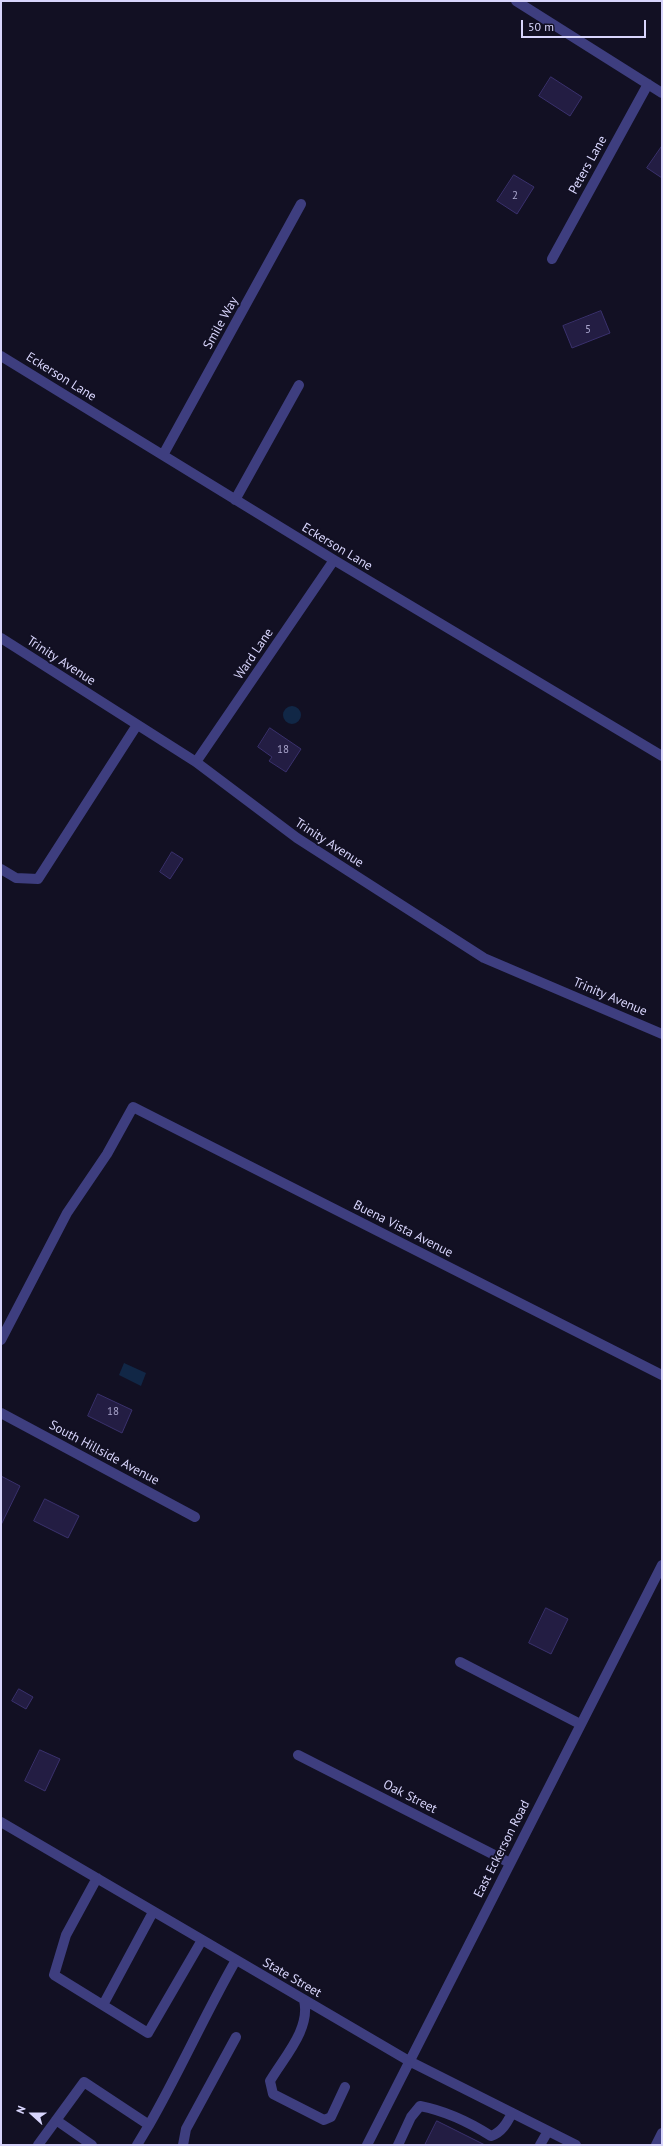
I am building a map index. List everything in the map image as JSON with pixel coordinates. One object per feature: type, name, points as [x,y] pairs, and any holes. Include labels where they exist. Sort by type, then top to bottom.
[{"type":"street","points":[[516,1],[662,93]]},
{"type":"street","name":"Peters Lane","points":[[552,259],[648,84]]},
{"type":"street","name":"Smile Way","points":[[163,455],[301,204]]},
{"type":"street","name":"Eckerson Lane","points":[[1,356],[334,560],[662,756]]},
{"type":"street","points":[[236,500],[299,385]]},
{"type":"street","name":"Ward Lane","points":[[196,762],[334,560]]},
{"type":"street","name":"Trinity Avenue","points":[[1,638],[137,726],[196,762],[296,838],[484,958],[662,1034]]},
{"type":"street","points":[[1,868],[16,878],[38,879],[137,726]]},
{"type":"street","name":"Buena Vista Avenue","points":[[1,1340],[67,1213],[107,1154],[132,1107],[662,1375]]},
{"type":"street","name":"South Hillside Avenue","points":[[1,1413],[195,1517]]},
{"type":"street","name":"East Eckerson Road","points":[[367,2145],[662,1565]]},
{"type":"street","points":[[460,1662],[580,1724]]},
{"type":"street","name":"Oak Street","points":[[298,1755],[510,1863]]},
{"type":"street","name":"State Street","points":[[1,1822],[409,2061],[576,2145]]},
{"type":"street","points":[[97,1878],[66,1935],[54,1975],[148,2033],[202,1940]]},
{"type":"street","points":[[102,2005],[153,1912]]},
{"type":"street","points":[[137,2145],[150,2125],[209,2008],[236,1960]]},
{"type":"street","points":[[304,2000],[306,2016],[302,2029],[270,2081],[270,2090],[273,2094],[324,2120],[331,2117],[344,2087]]},
{"type":"street","points":[[183,2145],[186,2128],[236,2037]]},
{"type":"street","points":[[38,2145],[84,2082],[150,2125]]},
{"type":"street","points":[[398,2145],[412,2117],[420,2106],[438,2109],[491,2136],[498,2134],[507,2123],[512,2113]]},
{"type":"street","points":[[56,2120],[92,2145]]},
{"type":"street","points":[[540,2145],[548,2131]]},
{"type":"street","points":[[656,2145],[662,2133]]},
{"type":"water","points":[[288,706],[296,706],[301,711],[299,722],[296,724],[288,724],[283,719],[283,711]]},
{"type":"water","points":[[124,1363],[146,1373],[141,1386],[119,1375]]},
{"type":"building","points":[[551,77],[582,97],[570,116],[539,96]]},
{"type":"building","points":[[662,146],[662,178],[647,168]]},
{"type":"building","points":[[514,175],[534,187],[517,214],[497,201]]},
{"type":"building","points":[[601,311],[610,333],[572,348],[563,326]]},
{"type":"building","points":[[270,728],[301,749],[286,772],[269,761],[272,757],[258,747]]},
{"type":"building","points":[[172,852],[183,859],[170,879],[160,872]]},
{"type":"building","points":[[98,1394],[132,1410],[122,1433],[88,1416]]},
{"type":"building","points":[[1,1476],[20,1486],[1,1525]]},
{"type":"building","points":[[45,1499],[79,1516],[68,1538],[34,1521]]},
{"type":"building","points":[[546,1608],[568,1619],[551,1654],[529,1643]]},
{"type":"building","points":[[19,1689],[33,1697],[26,1709],[12,1701]]},
{"type":"building","points":[[40,1750],[60,1759],[45,1791],[25,1781]]},
{"type":"building","points":[[437,2121],[485,2145],[425,2145]]}]
